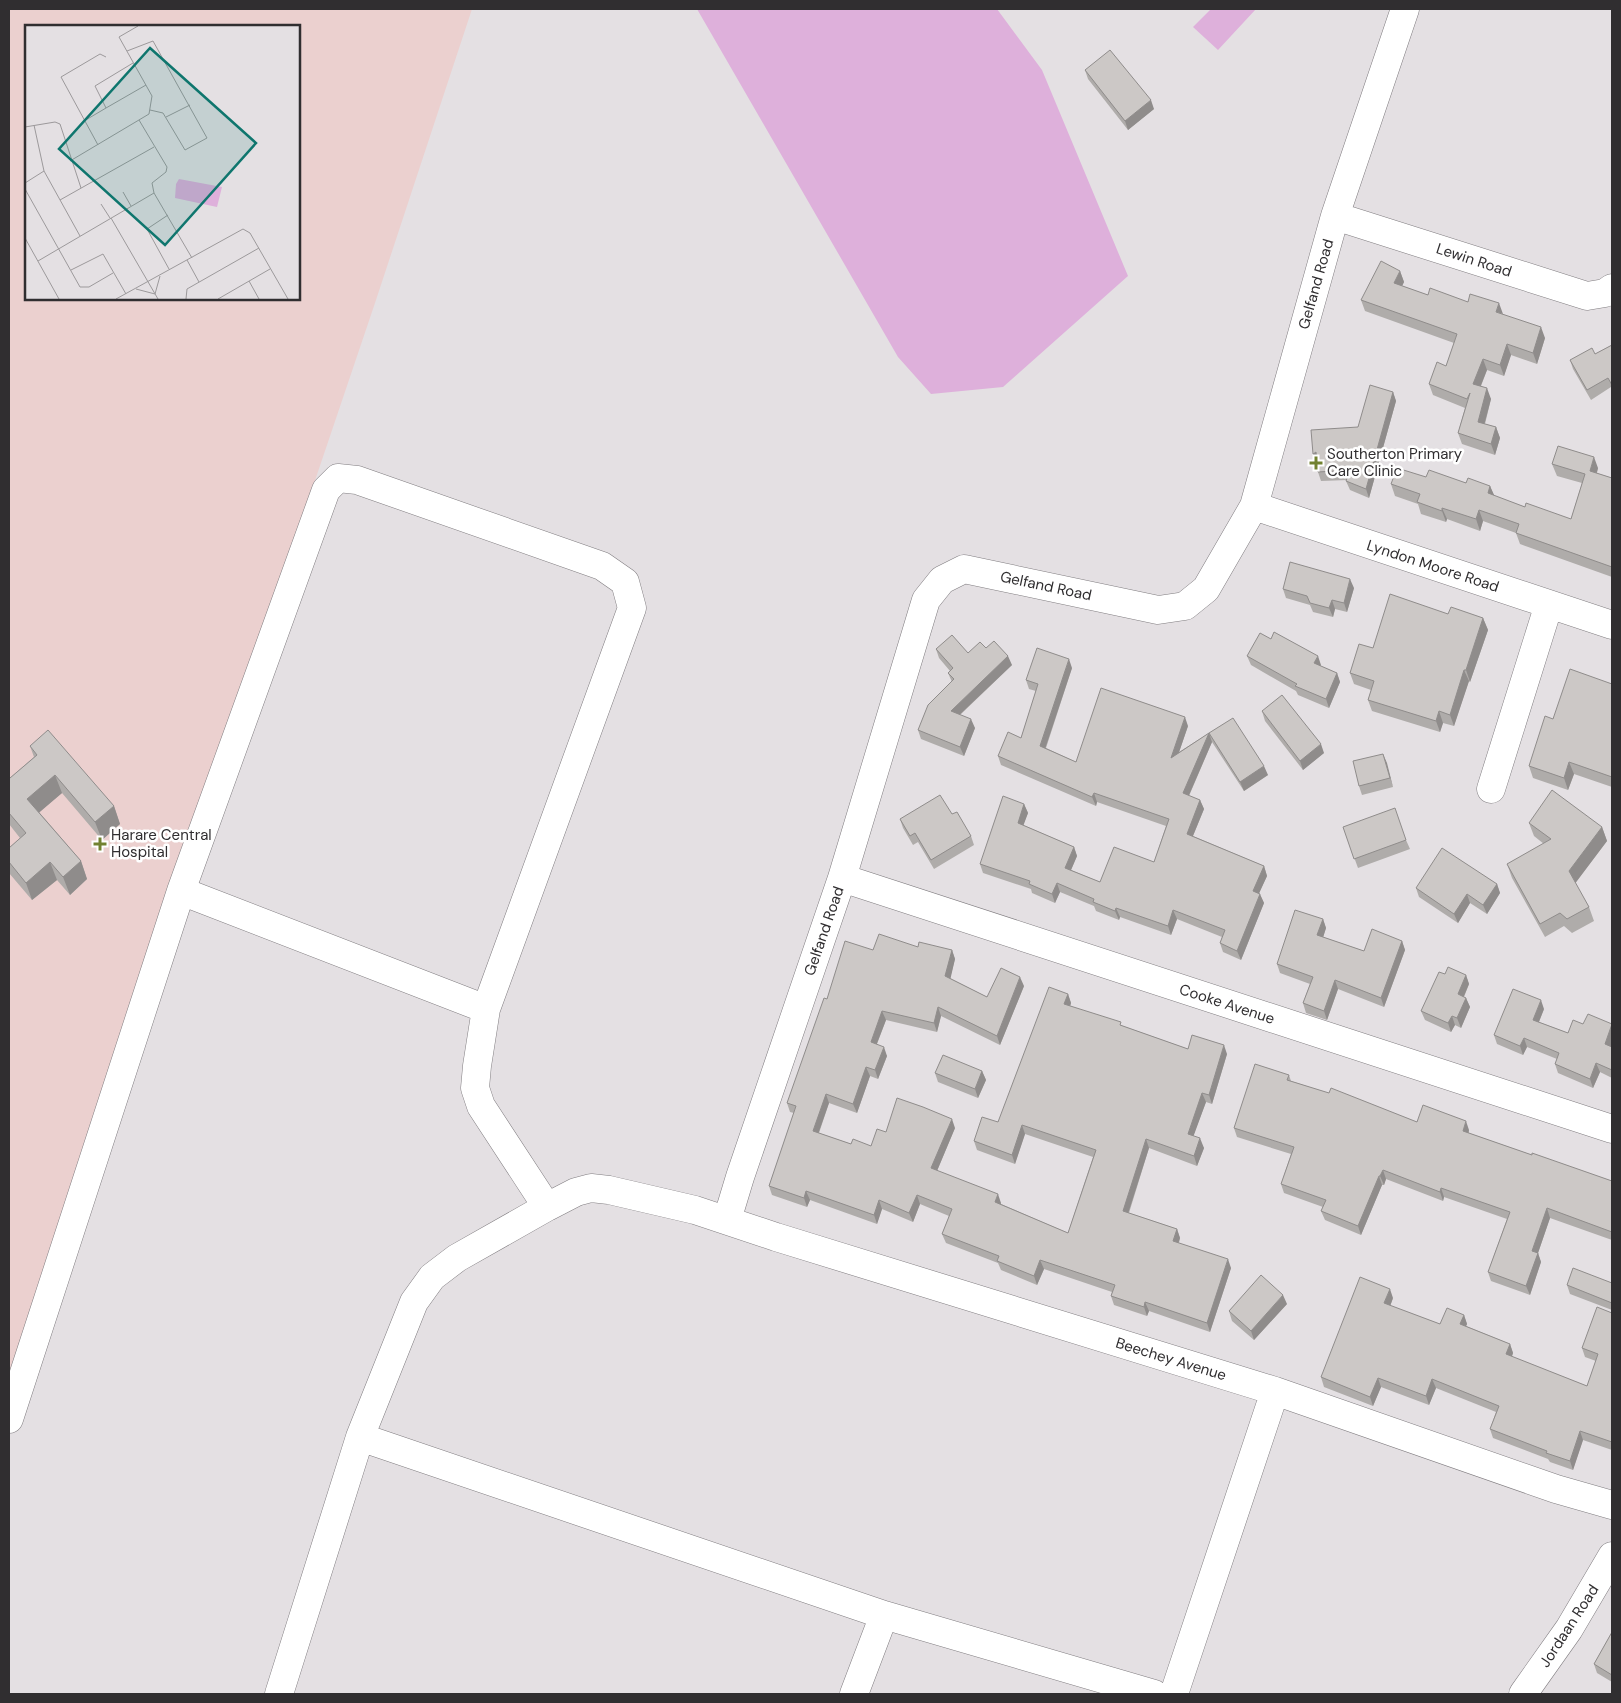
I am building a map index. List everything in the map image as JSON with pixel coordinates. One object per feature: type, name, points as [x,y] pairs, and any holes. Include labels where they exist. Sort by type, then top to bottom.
[{"type":"street","name":"Gelfand Road","points":[[727,1220],[842,878],[926,600],[942,580],[964,570],[1158,610],[1185,606],[1206,589],[1254,506],[1335,216],[1405,9]]},
{"type":"street","name":"Lewin Road","points":[[1335,216],[1587,296],[1605,293],[1612,288]]},
{"type":"street","points":[[9,1419],[181,891],[326,490],[338,478],[357,480],[602,566],[625,582],[632,608],[486,1009],[477,1066],[475,1088],[481,1106],[548,1207]]},
{"type":"street","name":"Lyndon Moore Road","points":[[1254,506],[1612,625]]},
{"type":"street","points":[[1491,789],[1549,604]]},
{"type":"street","name":"Cooke Avenue","points":[[842,878],[1612,1129]]},
{"type":"street","points":[[181,891],[486,1009]]},
{"type":"street","name":"Beechey Avenue","points":[[279,1694],[360,1437],[414,1302],[432,1277],[456,1258],[576,1192],[591,1188],[609,1190],[727,1220],[776,1237],[1275,1391],[1556,1489],[1612,1505]]},
{"type":"street","points":[[1174,1694],[1275,1391]]},
{"type":"street","points":[[360,1437],[884,1615],[1154,1694]]},
{"type":"street","name":"Jordaan Road","points":[[1523,1694],[1569,1629],[1612,1556]]},
{"type":"street","points":[[854,1694],[884,1615]]},
{"type":"shaded area","name":"Harare Central Hospital","points":[[9,9],[472,9],[375,303],[9,1386]]},
{"type":"shaded area","points":[[697,9],[997,9],[1042,70],[1128,276],[1003,387],[931,394],[898,357]]},
{"type":"shaded area","points":[[1211,9],[1256,9],[1218,50],[1193,27]]},
{"type":"building","points":[[1110,50],[1151,100],[1125,121],[1085,70]]},
{"type":"building","points":[[1381,261],[1400,271],[1394,283],[1428,295],[1430,288],[1468,302],[1470,294],[1499,303],[1496,312],[1541,327],[1533,353],[1507,344],[1500,365],[1483,359],[1473,384],[1487,388],[1478,422],[1496,427],[1491,444],[1458,433],[1470,393],[1467,399],[1429,384],[1437,362],[1446,366],[1457,334],[1361,300]]},
{"type":"building","points":[[1612,345],[1612,385],[1608,378],[1587,390],[1570,360],[1592,348],[1595,354]]},
{"type":"building","points":[[1370,385],[1393,392],[1366,489],[1346,481],[1350,470],[1318,472],[1316,452],[1313,454],[1311,430],[1358,427]]},
{"type":"building","points":[[1558,446],[1594,457],[1590,471],[1612,478],[1612,567],[1516,533],[1519,524],[1479,510],[1476,519],[1442,508],[1442,511],[1417,502],[1420,494],[1391,484],[1397,468],[1426,477],[1429,470],[1466,483],[1468,478],[1490,486],[1488,493],[1525,507],[1526,503],[1571,519],[1585,474],[1552,464]]},
{"type":"building","points":[[1290,562],[1350,579],[1344,603],[1332,600],[1329,608],[1310,603],[1307,596],[1283,589]]},
{"type":"building","points":[[1390,594],[1448,614],[1451,607],[1483,618],[1450,715],[1439,711],[1436,721],[1368,700],[1374,681],[1350,673],[1359,644],[1373,648]]},
{"type":"building","points":[[1274,632],[1318,656],[1314,663],[1337,673],[1326,699],[1295,686],[1297,684],[1247,656],[1260,633],[1271,639]]},
{"type":"building","points":[[952,635],[968,653],[980,642],[986,648],[994,641],[1008,656],[951,711],[971,719],[960,747],[918,730],[928,705],[954,679],[948,673],[953,668],[936,649]]},
{"type":"building","points":[[1037,648],[1069,659],[1040,746],[1076,762],[1101,688],[1185,717],[1171,758],[1209,733],[1183,793],[1200,800],[1187,834],[1264,866],[1253,891],[1260,894],[1237,951],[1220,943],[1225,930],[1173,910],[1168,926],[1116,908],[1115,911],[1093,902],[1094,899],[1057,883],[1052,894],[1029,884],[1030,881],[980,864],[1003,796],[1024,804],[1018,823],[1074,847],[1065,868],[1100,882],[1114,847],[1154,862],[1169,819],[1094,793],[1092,797],[998,756],[1008,732],[1021,738],[1038,684],[1026,680]]},
{"type":"building","points":[[1570,669],[1612,684],[1612,777],[1569,762],[1564,778],[1529,766],[1545,716],[1553,719]]},
{"type":"building","points":[[1282,695],[1321,744],[1300,761],[1262,711]]},
{"type":"building","points":[[1233,718],[1264,766],[1240,782],[1209,733]]},
{"type":"building","points":[[48,730],[114,806],[95,822],[55,775],[27,799],[81,861],[63,877],[50,862],[26,883],[9,862],[9,848],[26,833],[9,813],[9,777],[37,755],[30,746]]},
{"type":"building","points":[[1383,754],[1390,778],[1359,786],[1353,761]]},
{"type":"building","points":[[1552,790],[1602,827],[1569,871],[1589,907],[1567,919],[1560,913],[1540,924],[1507,864],[1551,839],[1529,823]]},
{"type":"building","points":[[940,795],[952,814],[957,812],[971,836],[931,860],[915,833],[910,836],[900,819]]},
{"type":"building","points":[[1395,808],[1406,840],[1354,859],[1343,827]]},
{"type":"building","points":[[1442,848],[1497,884],[1483,905],[1467,894],[1454,914],[1416,888]]},
{"type":"building","points":[[1295,910],[1323,919],[1317,935],[1364,951],[1372,929],[1402,941],[1381,998],[1335,980],[1324,1011],[1303,1003],[1313,977],[1277,964]]},
{"type":"building","points":[[879,934],[918,947],[919,942],[952,950],[945,976],[987,997],[1001,968],[1020,977],[997,1036],[938,1007],[934,1023],[882,1011],[871,1042],[884,1047],[875,1070],[866,1067],[853,1104],[826,1094],[813,1131],[851,1144],[853,1139],[871,1146],[877,1129],[886,1132],[897,1098],[923,1107],[952,1119],[931,1168],[998,1194],[995,1202],[1068,1233],[1096,1150],[1022,1125],[1012,1155],[974,1141],[982,1117],[998,1122],[1049,987],[1068,994],[1064,1004],[1121,1022],[1120,1025],[1188,1049],[1192,1035],[1224,1045],[1209,1095],[1202,1093],[1188,1134],[1200,1138],[1194,1156],[1146,1139],[1123,1211],[1177,1229],[1173,1241],[1228,1259],[1207,1323],[1145,1302],[1144,1307],[1111,1296],[1115,1285],[1040,1260],[1034,1276],[997,1261],[999,1256],[942,1234],[952,1209],[917,1195],[909,1213],[879,1200],[874,1215],[806,1191],[804,1198],[769,1186],[796,1106],[787,1103],[824,998],[827,999],[845,941],[873,950]]},
{"type":"building","points":[[1448,967],[1466,975],[1458,994],[1466,998],[1457,1018],[1452,1016],[1448,1023],[1421,1011],[1439,972],[1445,974]]},
{"type":"building","points":[[1513,989],[1541,1000],[1533,1020],[1568,1033],[1573,1020],[1583,1024],[1588,1014],[1612,1024],[1605,1044],[1612,1047],[1612,1070],[1596,1063],[1590,1079],[1555,1064],[1559,1053],[1524,1038],[1520,1046],[1494,1035]]},
{"type":"building","points":[[943,1055],[982,1071],[975,1089],[935,1073]]},
{"type":"building","points":[[1255,1064],[1289,1075],[1287,1080],[1329,1093],[1331,1088],[1417,1122],[1423,1105],[1466,1121],[1463,1131],[1612,1181],[1612,1232],[1547,1208],[1532,1251],[1538,1253],[1526,1286],[1488,1272],[1510,1212],[1441,1188],[1440,1192],[1383,1170],[1358,1226],[1321,1211],[1326,1200],[1281,1184],[1294,1147],[1234,1128]]},
{"type":"building","points":[[1573,1268],[1612,1283],[1612,1303],[1567,1285]]},
{"type":"building","points":[[1261,1275],[1283,1295],[1251,1331],[1229,1311]]},
{"type":"building","points":[[1360,1277],[1390,1289],[1384,1303],[1440,1324],[1447,1308],[1464,1315],[1460,1324],[1510,1344],[1506,1354],[1587,1386],[1598,1354],[1582,1348],[1597,1307],[1612,1313],[1612,1442],[1580,1431],[1570,1461],[1490,1429],[1499,1406],[1432,1379],[1426,1396],[1378,1378],[1370,1397],[1321,1377]]},
{"type":"building","points":[[1612,1632],[1612,1675],[1594,1664]]},
{"type":"place","name":"Southerton Primary Care Clinic","points":[[1316,463]]},
{"type":"place","name":"Harare Central Hospital","points":[[100,844]]}]
